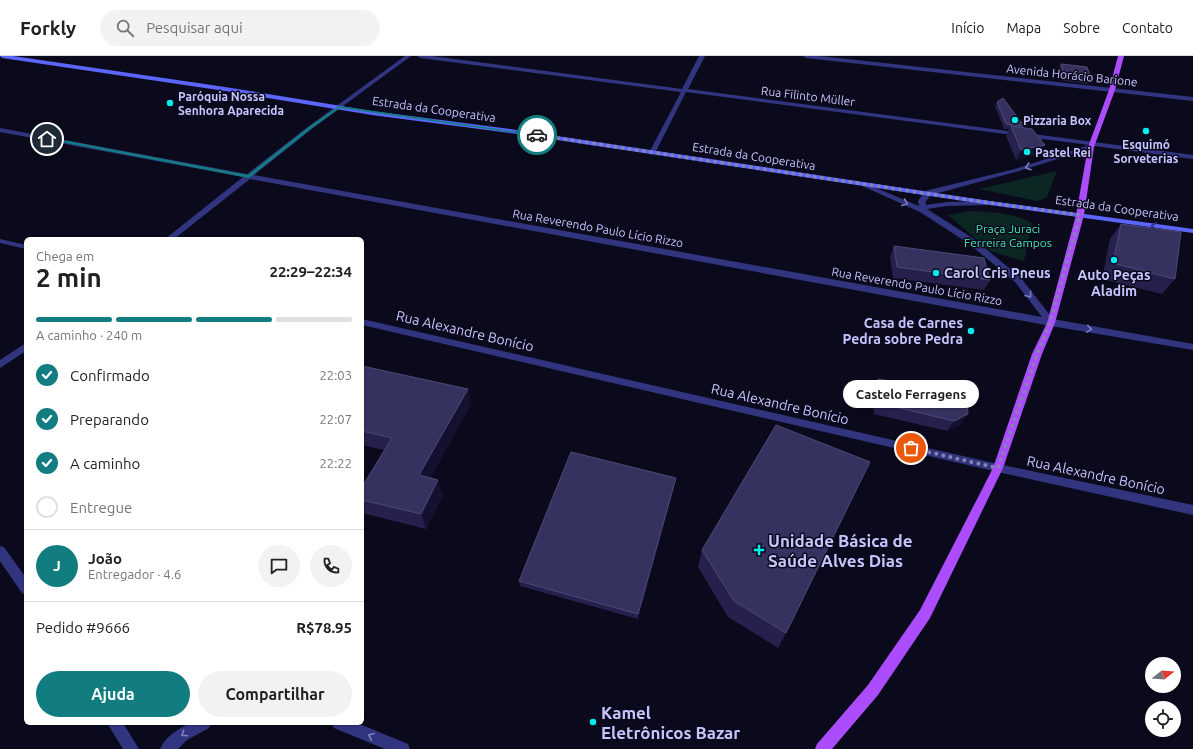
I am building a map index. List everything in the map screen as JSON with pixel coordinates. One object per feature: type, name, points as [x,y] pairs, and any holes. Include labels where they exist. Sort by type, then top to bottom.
[{"type":"main road","points":[[822,749],[873,690],[925,614],[998,468],[1037,354],[1050,323],[1080,215],[1093,146],[1112,90],[1121,56]]},
{"type":"street","name":"Estrada da Cooperativa","points":[[2,56],[990,203],[1193,231]]},
{"type":"street","points":[[17,58],[24,56]]},
{"type":"street","points":[[172,237],[311,127],[408,56]]},
{"type":"street","name":"Rua Filinto Müller","points":[[420,56],[1093,146],[1193,156]]},
{"type":"street","points":[[652,153],[702,56]]},
{"type":"street","name":"Avenida Horácio Barione","points":[[806,56],[1193,99]]},
{"type":"street","name":"Rua Reverendo Paulo Lício Rizzo","points":[[0,130],[249,177],[1050,323],[1193,347]]},
{"type":"street","points":[[1050,323],[1018,280],[971,241],[923,209],[922,201],[928,193],[1010,172],[1093,146]]},
{"type":"street","name":"Estrada da Cooperativa","points":[[862,184],[923,209],[946,204],[990,203]]},
{"type":"street","points":[[0,241],[24,247]]},
{"type":"street","name":"Rua Alexandre Bonício","points":[[364,322],[998,468],[1193,510]]},
{"type":"street","points":[[0,365],[24,347]]},
{"type":"street","points":[[0,551],[24,586]]},
{"type":"street","points":[[115,725],[132,749]]},
{"type":"street","points":[[167,749],[182,735],[200,725]]},
{"type":"street","points":[[344,725],[403,749]]},
{"type":"green space","points":[[1057,171],[1047,197],[1038,201],[979,189]]},
{"type":"green space","name":"Praça Juraci Ferreira Campos","points":[[971,211],[1010,215],[1032,223],[1024,261],[990,251],[948,215]]},
{"type":"building","points":[[1061,64],[1087,67],[1091,79],[1065,77]]},
{"type":"building","points":[[1003,98],[1024,126],[1006,124],[997,102]]},
{"type":"building","points":[[1011,126],[1032,129],[1045,145],[1021,150]]},
{"type":"building","points":[[1121,224],[1181,232],[1175,279],[1113,263]]},
{"type":"building","points":[[894,246],[984,258],[990,280],[897,267]]},
{"type":"building","points":[[364,366],[468,389],[419,475],[438,480],[421,514],[364,500],[364,484],[392,438],[364,431]]},
{"type":"building","points":[[878,379],[966,392],[968,414],[954,421],[879,403]]},
{"type":"building","points":[[776,425],[870,462],[786,633],[734,601],[702,550]]},
{"type":"building","points":[[571,452],[676,478],[638,614],[519,581]]},
{"type":"way so far","points":[[537,135],[847,182],[1080,215],[1050,323],[1037,354],[998,468],[911,448]]},
{"type":"place","name":"Paróquia Nossa Senhora Aparecida","points":[[170,103]]},
{"type":"place","name":"Pizzaria Box","points":[[1015,120]]},
{"type":"place","name":"Esquimó Sorveterias","points":[[1146,131]]},
{"type":"place","name":"Pastel Rei","points":[[1027,152]]},
{"type":"place","name":"Auto Peças Aladim","points":[[1114,260]]},
{"type":"place","name":"Carol Cris Pneus","points":[[936,273]]},
{"type":"place","name":"Casa de Carnes Pedra sobre Pedra","points":[[971,331]]},
{"type":"place","name":"Castelo Ferragens","points":[[911,448]]},
{"type":"place","name":"Unidade Básica de Saúde Alves Dias","points":[[759,550]]},
{"type":"place","name":"Kamel Eletrônicos Bazar","points":[[593,722]]},
{"type":"route","points":[[47,139],[249,177],[311,127],[339,107],[372,113],[537,135]]}]
